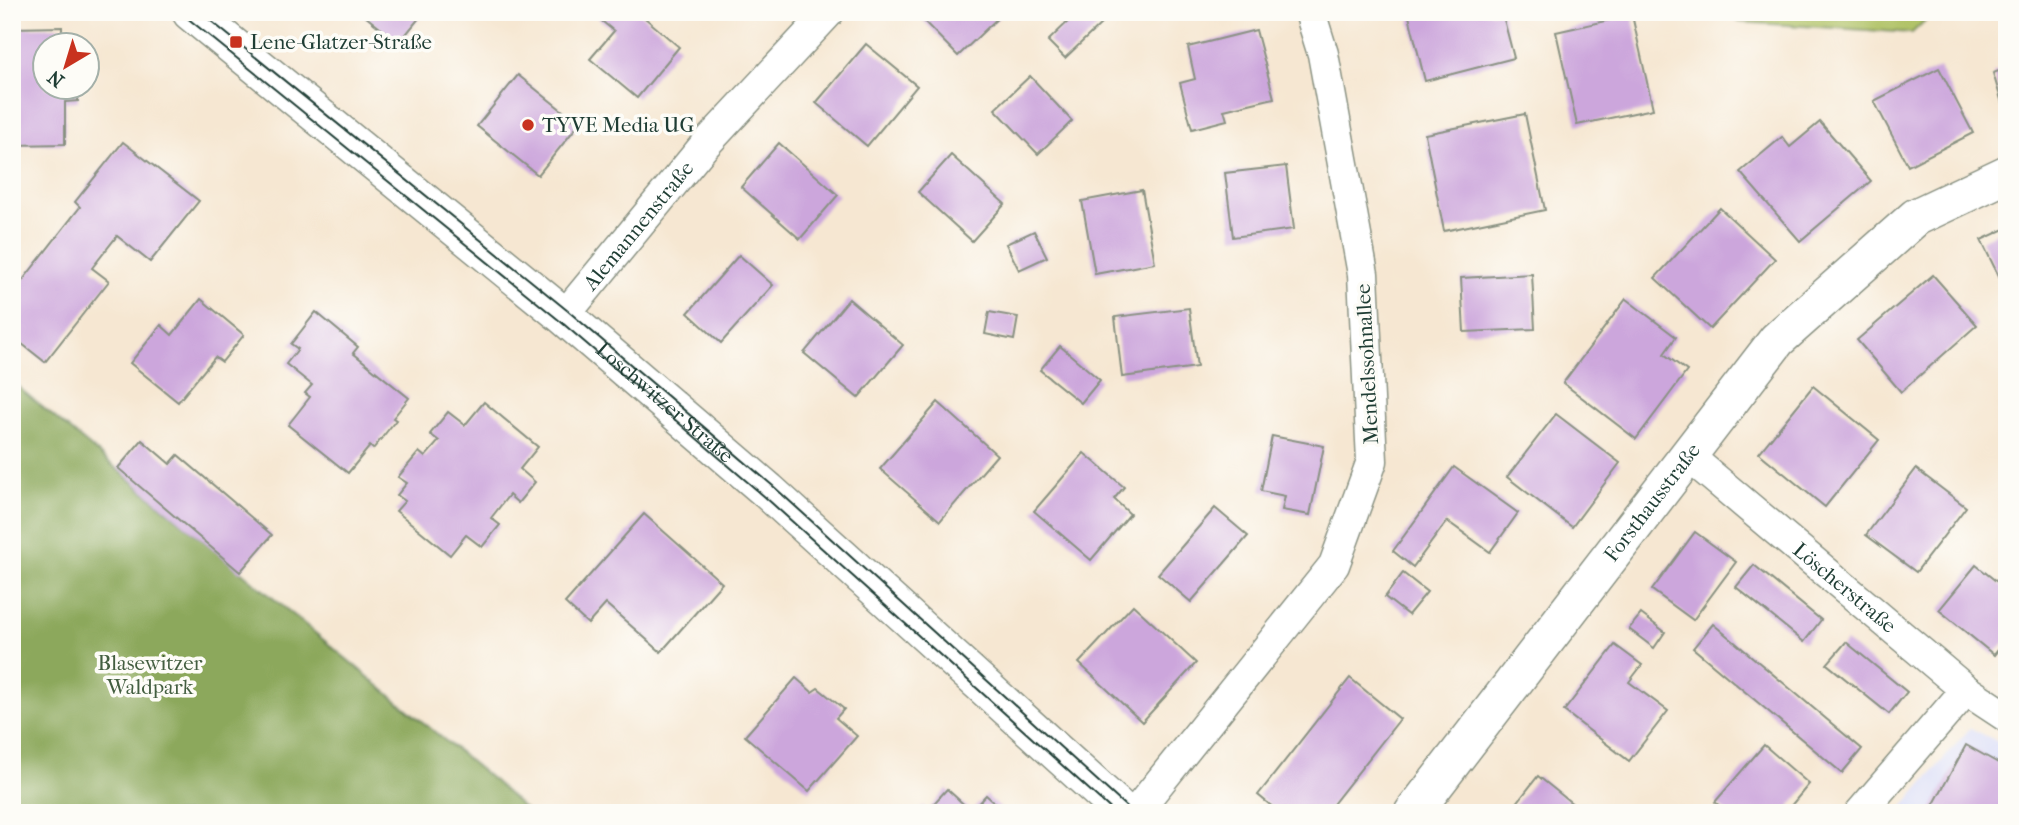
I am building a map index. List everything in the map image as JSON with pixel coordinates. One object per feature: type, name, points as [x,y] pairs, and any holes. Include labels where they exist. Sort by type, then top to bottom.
[{"type":"street","name":"Loschwitzer Straße","points":[[191,12],[564,316],[768,491],[1124,813]]},
{"type":"street","name":"Alemannenstraße","points":[[564,316],[704,146],[829,12]]},
{"type":"street","name":"Mendelssohnallee","points":[[1135,813],[1334,565],[1372,461],[1363,274],[1323,54],[1310,12]]},
{"type":"street","name":"Forsthausstraße","points":[[1413,813],[1777,340],[1916,217],[2007,174]]},
{"type":"street","name":"Löscherstraße","points":[[1687,455],[1966,690],[2007,717]]},
{"type":"street","points":[[1860,813],[1966,690]]},
{"type":"shaded area","points":[[1970,728],[2007,746],[2007,813],[1898,813]]},
{"type":"green space","points":[[1730,12],[1934,12],[1912,33],[1739,22]]},
{"type":"green space","name":"Blasewitzer Waldpark","points":[[12,382],[494,781],[529,813],[12,813]]},
{"type":"building","points":[[360,12],[424,12],[399,43]]},
{"type":"building","points":[[601,12],[638,12],[679,47],[637,98],[590,59],[614,31],[597,17]]},
{"type":"building","points":[[915,12],[1004,12],[958,56]]},
{"type":"building","points":[[1078,12],[1093,12],[1103,22],[1065,58],[1048,41]]},
{"type":"building","points":[[1408,12],[1502,12],[1514,58],[1425,81]]},
{"type":"building","points":[[1632,15],[1653,109],[1577,125],[1556,32]]},
{"type":"building","points":[[62,27],[62,32],[32,32],[32,102],[65,102],[65,144],[12,145],[12,28]]},
{"type":"building","points":[[1256,30],[1274,98],[1224,110],[1227,120],[1192,129],[1180,83],[1195,79],[1188,47]]},
{"type":"building","points":[[866,44],[917,86],[867,146],[816,103]]},
{"type":"building","points":[[1939,68],[1973,133],[1908,166],[1874,101]]},
{"type":"building","points":[[2007,68],[2007,102],[2002,103],[1993,73]]},
{"type":"building","points":[[518,75],[579,124],[538,175],[477,126]]},
{"type":"building","points":[[1030,76],[1072,121],[1038,154],[995,109]]},
{"type":"building","points":[[1525,114],[1545,210],[1444,231],[1425,134]]},
{"type":"building","points":[[1820,122],[1871,181],[1800,241],[1740,172],[1782,137],[1790,147]]},
{"type":"building","points":[[123,142],[199,201],[150,262],[117,236],[92,268],[109,281],[45,362],[12,336],[12,294],[80,207],[75,202]]},
{"type":"building","points":[[779,143],[838,195],[800,239],[741,187]]},
{"type":"building","points":[[951,155],[1005,204],[972,241],[918,192]]},
{"type":"building","points":[[1286,166],[1294,229],[1233,237],[1225,173]]},
{"type":"building","points":[[1142,190],[1155,263],[1095,274],[1082,201]]},
{"type":"building","points":[[1720,208],[1775,259],[1710,329],[1655,278]]},
{"type":"building","points":[[2007,228],[2007,293],[1981,240]]},
{"type":"building","points":[[1034,231],[1047,257],[1019,270],[1006,244]]},
{"type":"building","points":[[739,255],[773,285],[721,343],[688,313]]},
{"type":"building","points":[[1532,274],[1535,329],[1464,332],[1461,278]]},
{"type":"building","points":[[1933,275],[1977,325],[1901,392],[1857,340]]},
{"type":"building","points":[[201,299],[244,335],[222,362],[215,357],[178,402],[130,363],[161,325],[172,335]]},
{"type":"building","points":[[849,299],[903,345],[858,398],[804,353]]},
{"type":"building","points":[[1626,299],[1676,337],[1664,354],[1687,371],[1636,439],[1563,383]]},
{"type":"building","points":[[1189,308],[1197,367],[1122,377],[1115,317]]},
{"type":"building","points":[[316,312],[358,347],[353,353],[409,398],[373,449],[370,446],[348,473],[288,425],[310,397],[305,393],[312,385],[286,364],[298,349],[291,344]]},
{"type":"building","points":[[989,312],[1018,317],[1014,340],[985,334]]},
{"type":"building","points":[[1060,346],[1100,380],[1081,403],[1040,370]]},
{"type":"building","points":[[1813,386],[1879,440],[1825,507],[1759,453]]},
{"type":"building","points":[[484,402],[538,447],[520,469],[535,482],[518,503],[509,495],[491,518],[500,525],[482,547],[466,535],[450,555],[396,511],[405,501],[397,495],[407,483],[398,477],[419,452],[425,457],[439,441],[430,434],[448,412],[465,425]]},
{"type":"building","points":[[938,402],[997,455],[940,521],[880,469]]},
{"type":"building","points":[[1556,414],[1620,463],[1572,527],[1507,477]]},
{"type":"building","points":[[1272,436],[1324,446],[1310,515],[1282,510],[1285,496],[1261,491]]},
{"type":"building","points":[[142,440],[170,464],[178,455],[272,535],[240,572],[118,468]]},
{"type":"building","points":[[1084,453],[1124,487],[1114,499],[1130,514],[1091,560],[1034,511]]},
{"type":"building","points":[[1454,467],[1518,513],[1490,552],[1447,521],[1413,567],[1393,551]]},
{"type":"building","points":[[1916,469],[1966,507],[1916,572],[1866,535]]},
{"type":"building","points":[[1215,508],[1248,536],[1191,602],[1158,574]]},
{"type":"building","points":[[644,514],[722,583],[661,652],[606,604],[588,624],[565,603]]},
{"type":"building","points":[[1695,532],[1736,562],[1693,620],[1652,590]]},
{"type":"building","points":[[1754,565],[1821,620],[1804,642],[1736,587]]},
{"type":"building","points":[[1976,565],[2007,590],[2007,639],[1994,655],[1939,610]]},
{"type":"building","points":[[1403,573],[1427,592],[1408,615],[1385,597]]},
{"type":"building","points":[[1133,605],[1196,663],[1142,722],[1079,663]]},
{"type":"building","points":[[1641,614],[1665,632],[1654,648],[1629,629]]},
{"type":"building","points":[[1713,624],[1862,749],[1842,773],[1693,648]]},
{"type":"building","points":[[1846,642],[1907,692],[1889,714],[1827,664]]},
{"type":"building","points":[[1615,645],[1642,665],[1629,682],[1668,711],[1629,761],[1564,711]]},
{"type":"building","points":[[796,678],[812,692],[818,688],[844,709],[836,718],[857,736],[809,791],[745,736]]},
{"type":"building","points":[[1350,678],[1400,719],[1326,813],[1280,813],[1258,795]]},
{"type":"building","points":[[1764,745],[1809,784],[1785,813],[1728,813],[1715,802]]},
{"type":"building","points":[[1966,745],[2007,768],[2007,813],[1929,813]]},
{"type":"building","points":[[1538,776],[1584,813],[1509,813]]},
{"type":"building","points":[[947,789],[971,811],[986,795],[1006,813],[917,813],[923,806],[928,810]]},
{"type":"tram line","points":[[180,12],[560,321],[765,497],[1115,813]]},
{"type":"tram line","points":[[200,12],[568,311],[773,486],[1133,813]]},
{"type":"place","name":"Lene-Glatzer-Straße","points":[[236,42]]},
{"type":"place","name":"TYVE Media UG","points":[[528,125]]}]
